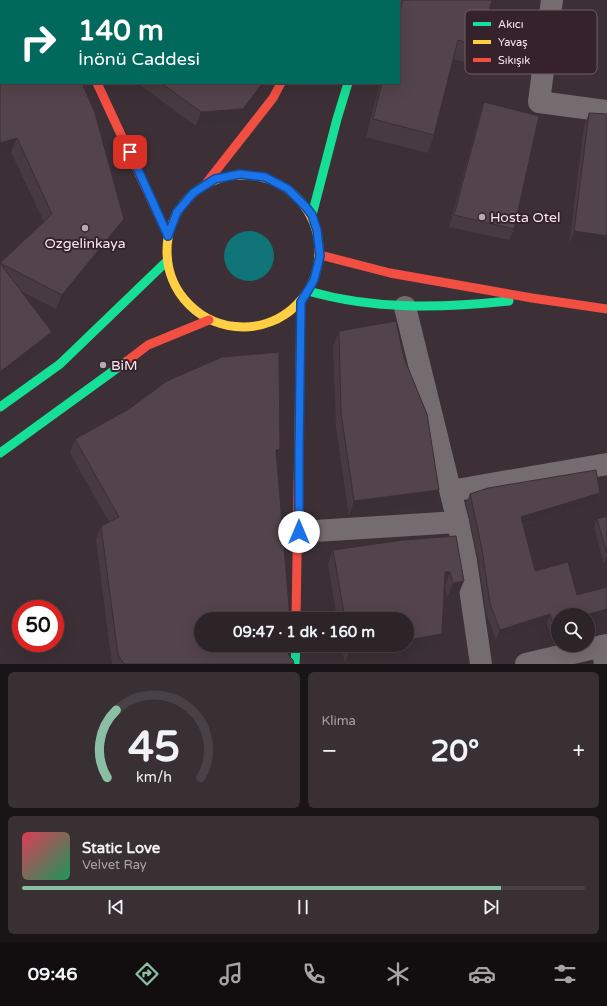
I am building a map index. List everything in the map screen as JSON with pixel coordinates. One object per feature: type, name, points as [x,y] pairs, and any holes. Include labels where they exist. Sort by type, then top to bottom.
[{"type":"main road","points":[[97,84],[168,236]]},
{"type":"main road","points":[[204,186],[272,98],[280,84]]},
{"type":"main road","points":[[312,215],[348,84]]},
{"type":"main road","points":[[240,174],[265,177],[288,189],[312,215],[317,230],[320,256],[314,280],[301,302],[282,318],[258,326],[234,327],[209,320],[189,305],[174,285],[167,261],[168,236],[177,212],[193,193],[204,186],[215,179],[240,174]]},
{"type":"main road","points":[[320,256],[390,273],[532,298],[607,309]]},
{"type":"main road","points":[[0,407],[60,364],[167,261]]},
{"type":"main road","points":[[308,291],[352,301],[405,307],[467,306],[532,298]]},
{"type":"main road","points":[[296,612],[299,532],[301,302]]},
{"type":"main road","points":[[0,453],[148,345],[209,320]]},
{"type":"main road","points":[[295,664],[296,652]]},
{"type":"street","points":[[551,10],[552,0]]},
{"type":"street","points":[[543,74],[539,102],[607,111]]},
{"type":"street","points":[[405,307],[458,522],[466,561],[481,664]]},
{"type":"street","points":[[451,491],[607,464]]},
{"type":"street","points":[[299,532],[458,522]]},
{"type":"street","points":[[538,663],[605,652]]},
{"type":"water","points":[[254,231],[259,232],[267,238],[273,246],[273,266],[267,274],[259,280],[244,281],[239,280],[231,274],[225,266],[224,251],[225,246],[231,238],[239,232]]},
{"type":"building","points":[[403,0],[492,0],[489,10],[465,10],[465,42],[458,40],[434,135],[373,119],[382,84],[400,84],[400,11]]},
{"type":"building","points":[[0,84],[82,84],[95,113],[124,219],[62,295],[0,263],[52,214],[17,138],[0,143]]},
{"type":"building","points":[[162,84],[262,84],[243,109],[201,112]]},
{"type":"building","points":[[484,102],[539,116],[514,229],[454,215]]},
{"type":"building","points":[[589,113],[607,114],[607,236],[574,231]]},
{"type":"building","points":[[0,263],[52,332],[0,372]]},
{"type":"building","points":[[396,321],[404,358],[427,414],[439,490],[354,501],[341,413],[339,331]]},
{"type":"building","points":[[279,352],[280,449],[276,450],[289,612],[194,612],[194,652],[288,652],[294,664],[124,664],[118,655],[101,526],[119,517],[75,439],[129,409],[167,381],[222,357]]},
{"type":"building","points":[[596,470],[600,493],[521,517],[535,571],[568,562],[577,595],[607,587],[607,609],[595,612],[595,608],[551,608],[551,617],[550,614],[500,630],[490,604],[482,549],[470,494],[488,488]]},
{"type":"building","points":[[607,516],[607,554],[597,519]]},
{"type":"building","points":[[456,536],[464,581],[453,583],[450,572],[445,572],[442,634],[414,639],[414,612],[344,612],[333,550],[403,540]]},
{"type":"traffic: fast","points":[[312,215],[348,84]]},
{"type":"traffic: fast","points":[[0,407],[60,364],[167,261]]},
{"type":"traffic: fast","points":[[308,291],[358,302],[408,306],[458,305],[509,301]]},
{"type":"traffic: fast","points":[[0,453],[127,361]]},
{"type":"traffic: fast","points":[[295,664],[296,652]]},
{"type":"traffic: slow","points":[[236,175],[250,175],[265,178],[279,184],[297,197],[310,215],[316,229],[319,251],[316,273],[310,287],[297,305],[279,318],[265,324],[250,327],[236,327],[221,324],[207,318],[195,310],[184,299],[176,287],[170,273],[167,258],[167,244],[170,229],[176,215],[184,203],[195,192],[207,184],[221,178],[236,175]]},
{"type":"traffic: jam","points":[[97,84],[168,236]]},
{"type":"traffic: jam","points":[[204,186],[273,98],[280,84]]},
{"type":"traffic: jam","points":[[320,255],[390,273],[532,298],[607,309]]},
{"type":"traffic: jam","points":[[296,612],[301,302]]},
{"type":"traffic: jam","points":[[127,361],[148,345],[209,320]]},
{"type":"place","name":"Hosta Otel","points":[[482,217]]},
{"type":"place","name":"Ozgelinkaya","points":[[85,228]]},
{"type":"place","name":"BiM","points":[[103,365]]},
{"type":"route","points":[[130,152],[168,236],[177,212],[193,193],[215,179],[240,174],[265,177],[288,189],[312,215],[317,230],[320,256],[314,280],[301,302],[299,532]]}]
